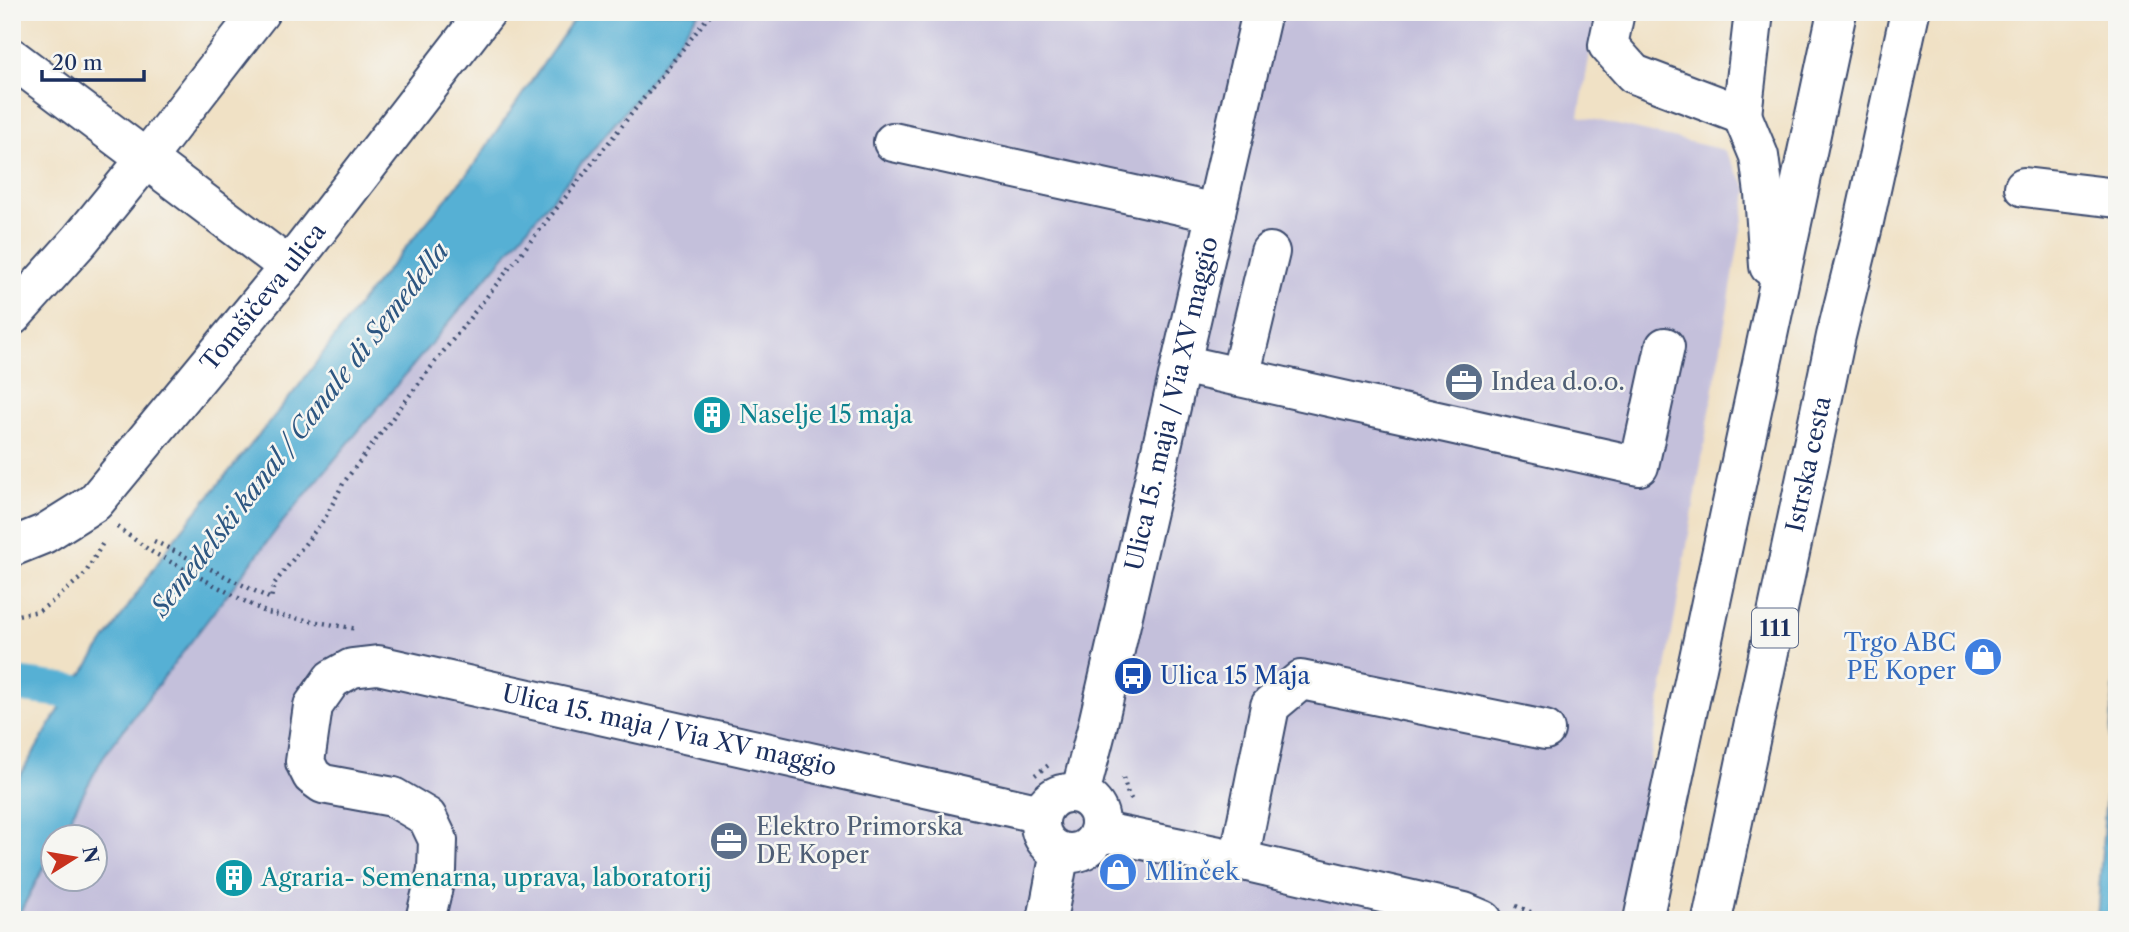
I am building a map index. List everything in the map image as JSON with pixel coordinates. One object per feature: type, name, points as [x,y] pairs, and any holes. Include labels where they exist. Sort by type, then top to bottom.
[{"type":"main road","points":[[12,316],[80,240],[260,12]]},
{"type":"main road","name":"Tomšičeva ulica","points":[[12,547],[44,534],[95,502],[289,267],[486,12]]},
{"type":"main road","points":[[1615,12],[1608,46],[1634,74],[1742,115]]},
{"type":"main road","points":[[1754,12],[1742,115],[1759,156],[1764,193],[1771,317]]},
{"type":"main road","points":[[1643,920],[1837,12]]},
{"type":"main road","name":"Istrska cesta","points":[[1712,920],[1836,336],[1910,12]]},
{"type":"main road","name":"Ulica 15. maja / Via XV maggio","points":[[1080,794],[1260,13]]},
{"type":"main road","points":[[12,58],[289,267]]},
{"type":"main road","points":[[893,142],[1216,213]]},
{"type":"main road","points":[[2024,187],[2117,198]]},
{"type":"main road","points":[[1240,377],[1270,253]]},
{"type":"main road","points":[[1181,364],[1639,466],[1665,346]]},
{"type":"main road","name":"Ulica 15. maja / Via XV maggio","points":[[425,920],[437,870],[438,840],[427,817],[393,797],[323,783],[312,776],[305,762],[313,706],[332,679],[352,668],[378,665],[1041,814]]},
{"type":"main road","points":[[1239,860],[1270,706],[1301,680],[1545,730]]},
{"type":"main road","points":[[1061,793],[1080,794],[1090,799],[1097,809],[1101,820],[1099,831],[1094,843],[1084,850],[1060,852],[1050,846],[1043,837],[1041,814],[1045,805],[1061,793]]},
{"type":"main road","points":[[1099,831],[1239,860],[1446,913],[1464,912],[1483,920]]},
{"type":"main road","points":[[1047,920],[1060,852]]},
{"type":"path","points":[[154,541],[271,599],[274,584],[326,519],[344,482],[435,362],[712,12]]},
{"type":"path","points":[[12,616],[39,611],[85,574],[114,525],[152,552],[267,613]]},
{"type":"shaded area","points":[[699,12],[1597,12],[1579,116],[1724,150],[1748,189],[1635,850],[1620,920],[16,920],[38,878],[38,894],[108,894],[108,824],[67,824],[103,757],[280,525],[641,92]]},
{"type":"water","name":"Semedelski kanal / Canale di Semedella","points":[[579,12],[699,12],[641,92],[280,525],[103,757],[67,824],[38,824],[38,878],[16,920],[12,920],[12,789],[68,695],[174,539],[298,387],[363,299],[471,169]]},
{"type":"water","points":[[2117,642],[2117,920],[2097,920]]},
{"type":"waterway","points":[[12,684],[106,696]]},
{"type":"place","name":"Indea d.o.o.","points":[[1464,382]]},
{"type":"place","name":"Naselje 15 maja","points":[[712,415]]},
{"type":"place","name":"Trgo ABC PE Koper","points":[[1983,657]]},
{"type":"place","name":"Ulica 15 Maja","points":[[1133,676]]},
{"type":"place","name":"Elektro Primorska DE Koper","points":[[729,841]]},
{"type":"place","name":"Mlinček","points":[[1118,872]]},
{"type":"place","name":"Agraria- Semenarna, uprava, laboratorij","points":[[234,878]]}]
